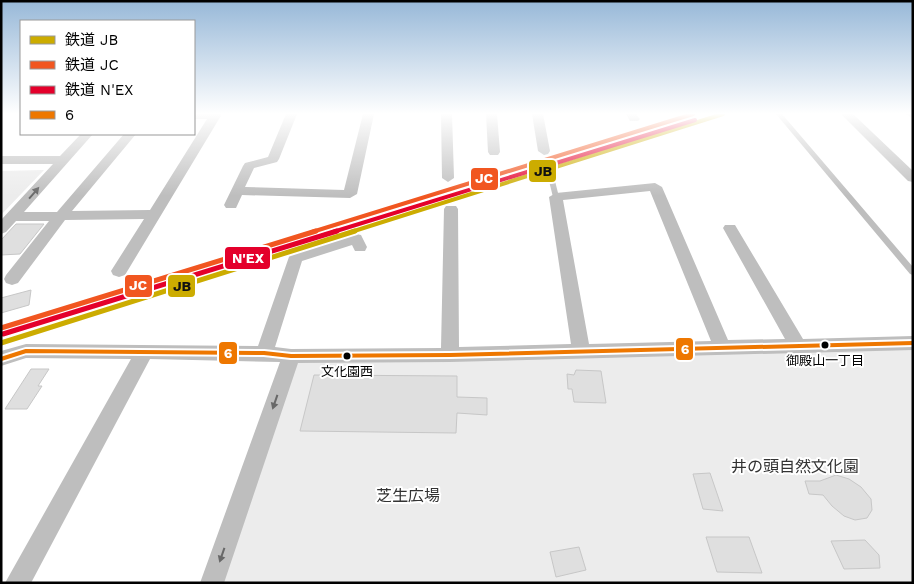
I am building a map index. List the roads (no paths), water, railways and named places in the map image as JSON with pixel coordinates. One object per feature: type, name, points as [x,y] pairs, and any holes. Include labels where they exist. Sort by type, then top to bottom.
[{"type":"street","points":[[1,229],[80,141]]},
{"type":"street","points":[[12,279],[60,217],[124,141]]},
{"type":"street","points":[[119,271],[199,141]]},
{"type":"street","points":[[230,205],[249,166],[273,159],[280,141]]},
{"type":"street","points":[[237,192],[350,194],[363,141]]},
{"type":"street","points":[[447,141],[448,178]]},
{"type":"street","points":[[493,141],[494,152]]},
{"type":"street","points":[[542,141],[544,151]]},
{"type":"street","points":[[875,141],[913,178]]},
{"type":"street","points":[[1,160],[63,160]]},
{"type":"street","points":[[581,352],[556,197],[655,187],[723,349]]},
{"type":"street","points":[[450,355],[451,209]]},
{"type":"street","points":[[12,217],[153,214]]},
{"type":"street","points":[[730,228],[799,347]]},
{"type":"street","points":[[264,353],[294,258],[356,240],[360,247]]},
{"type":"street","points":[[1,359],[26,351],[264,353],[291,356],[450,355],[913,343]]},
{"type":"street","points":[[17,583],[145,352]]},
{"type":"street","points":[[212,583],[291,356]]},
{"type":"lane","points":[[802,141],[913,272]]},
{"type":"lane","points":[[551,177],[556,197]]},
{"type":"rail line","name":"JC","points":[[1,328],[605,141]]},
{"type":"rail line","name":"N'EX","points":[[3,334],[626,141]]},
{"type":"rail line","name":"JB","points":[[1,343],[637,141]]},
{"type":"place","name":"御殿山一丁目","points":[[825,345]]},
{"type":"place","name":"文化園西","points":[[347,356]]},
{"type":"park label","name":"井の頭自然文化園","points":[[795,466]]},
{"type":"park label","name":"芝生広場","points":[[408,495]]}]
